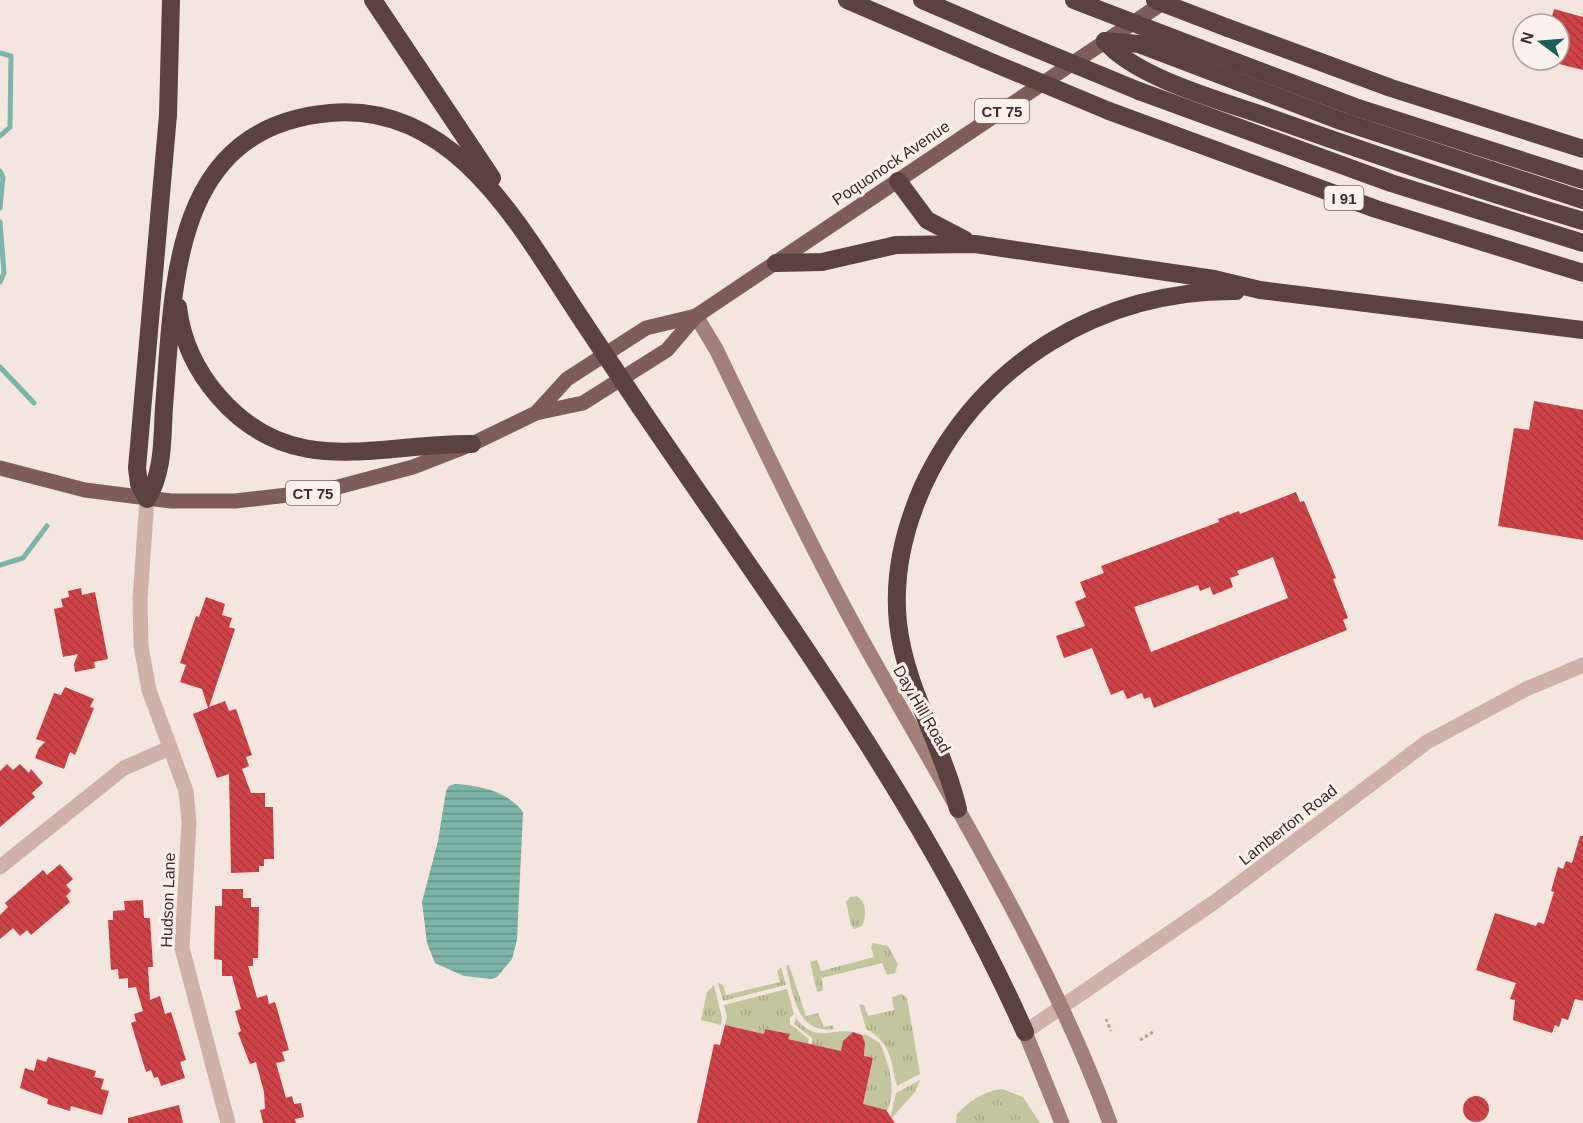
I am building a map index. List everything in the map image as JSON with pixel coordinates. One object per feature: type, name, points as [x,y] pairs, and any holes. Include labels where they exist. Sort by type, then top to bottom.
[{"type":"highway","points":[[147,499],[139,484],[137,468],[168,115],[172,44],[171,0]]},
{"type":"highway","points":[[373,0],[491,175],[511,214],[910,808],[971,919],[1025,1032]]},
{"type":"highway","name":"I 91","points":[[847,0],[1109,111],[1366,206],[1583,273]]},
{"type":"highway","points":[[922,0],[1139,91],[1391,183],[1583,243]]},
{"type":"highway","points":[[1074,0],[1355,107],[1583,180]]},
{"type":"highway","points":[[1155,0],[1401,92],[1583,149]]},
{"type":"highway","points":[[1105,42],[1139,44],[1341,121],[1583,200]]},
{"type":"highway","points":[[1105,42],[1130,64],[1229,103],[1455,182],[1583,221]]},
{"type":"highway","points":[[147,499],[159,469],[181,244],[190,215],[203,191],[218,169],[238,149],[268,129],[318,114],[369,113],[417,127],[461,158],[511,214]]},
{"type":"highway","points":[[898,180],[927,220],[975,244]]},
{"type":"highway","points":[[776,263],[822,262],[896,245],[975,244],[1214,279],[1260,290],[1583,330]]},
{"type":"highway","points":[[177,274],[181,323],[194,360],[223,402],[263,433],[299,447],[338,453],[372,452],[420,445],[472,444]]},
{"type":"highway","points":[[958,809],[945,761],[908,667],[897,608],[898,572],[908,527],[920,493],[939,456],[976,403],[1001,378],[1035,352],[1072,330],[1110,313],[1181,293],[1260,290]]},
{"type":"main road","name":"Poquonock Avenue","points":[[0,468],[85,490],[147,499],[235,501],[323,491],[389,474],[472,444],[537,413],[583,403],[667,350],[696,316],[1167,0]]},
{"type":"main road","name":"Poquonock Avenue","points":[[537,413],[567,379],[646,328],[696,316]]},
{"type":"main road","name":"Day Hill Road","points":[[696,316],[716,349],[826,574],[1020,921],[1062,1006],[1110,1123]]},
{"type":"main road","points":[[1025,1032],[1062,1123]]},
{"type":"street","name":"Hudson Lane","points":[[147,499],[141,580],[141,646],[149,690],[186,790],[189,822],[182,948],[228,1123]]},
{"type":"street","name":"Lamberton Road","points":[[1025,1032],[1242,882],[1427,742],[1526,689],[1583,665]]},
{"type":"street","points":[[0,867],[124,768],[170,747]]},
{"type":"path","points":[[1106,1019],[1111,1031]]},
{"type":"path","points":[[1140,1040],[1153,1032]]},
{"type":"green space","points":[[857,896],[863,902],[865,918],[862,926],[854,929],[846,902],[850,897]]},
{"type":"green space","points":[[873,943],[888,946],[898,964],[895,973],[887,975],[882,963],[822,978],[823,991],[817,992],[810,962],[817,960],[821,971],[874,957],[871,947]]},
{"type":"green space","points":[[789,965],[806,1016],[818,1013],[824,1027],[833,1025],[834,1029],[821,1029],[804,1019],[794,999],[786,966]]},
{"type":"green space","points":[[781,967],[786,985],[723,1001],[718,983],[723,985],[726,995],[780,982],[777,971]]},
{"type":"green space","points":[[714,985],[722,1018],[721,1025],[701,1020],[707,992]]},
{"type":"green space","points":[[787,989],[794,1014],[790,1018],[790,1024],[809,1039],[808,1044],[788,1039],[789,1034],[765,1029],[764,1034],[725,1025],[727,1017],[724,1005]]},
{"type":"green space","points":[[902,994],[907,998],[920,1074],[897,1086],[889,1053],[881,1040],[866,1029],[859,1004],[864,1005],[868,1016],[894,1010],[892,997]]},
{"type":"green space","points":[[796,1018],[810,1031],[817,1033],[853,1032],[841,1051],[812,1045],[812,1038],[794,1024]]},
{"type":"green space","points":[[865,1034],[880,1043],[889,1069],[892,1087],[890,1105],[886,1113],[862,1106],[873,1059],[864,1056],[865,1043],[862,1036]]},
{"type":"green space","points":[[920,1080],[915,1092],[890,1120],[896,1093]]},
{"type":"green space","points":[[1002,1089],[1023,1097],[1040,1123],[956,1123],[957,1114],[972,1101],[983,1094]]},
{"type":"water","points":[[455,784],[493,791],[510,799],[523,812],[517,940],[512,959],[497,977],[491,979],[464,976],[435,963],[427,943],[422,902],[438,841],[446,791],[449,786]]},
{"type":"building","points":[[1571,14],[1583,17],[1583,70],[1571,67]]},
{"type":"building","points":[[1534,401],[1583,410],[1583,540],[1498,526],[1514,428],[1529,430]]},
{"type":"building","points":[[1296,492],[1300,502],[1304,501],[1336,578],[1333,579],[1348,618],[1343,620],[1347,630],[1154,708],[1150,697],[1144,699],[1142,693],[1127,699],[1123,690],[1111,695],[1092,648],[1064,658],[1056,636],[1085,626],[1075,602],[1086,597],[1080,582],[1104,573],[1101,566],[1219,522],[1218,519],[1239,511],[1240,514]],"holes":[[[1273,557],[1288,598],[1151,652],[1134,607],[1198,585],[1200,591],[1210,587],[1213,595],[1233,587],[1230,578],[1239,575],[1237,571]]]},
{"type":"building","points":[[81,588],[82,595],[95,592],[108,659],[94,662],[95,668],[75,672],[74,664],[78,654],[63,657],[54,609],[63,607],[61,599],[69,597],[68,591]]},
{"type":"building","points":[[206,597],[225,604],[222,615],[232,618],[229,627],[235,629],[209,707],[225,701],[229,711],[236,709],[252,755],[246,757],[249,766],[242,769],[251,793],[265,793],[265,807],[273,807],[274,859],[264,859],[264,866],[259,866],[259,872],[231,873],[229,774],[217,778],[193,714],[208,708],[202,689],[180,682],[186,665],[180,663],[196,616],[199,617]]},
{"type":"building","points":[[65,687],[94,699],[90,707],[94,708],[75,755],[70,752],[64,769],[35,758],[39,748],[45,742],[36,739],[54,693],[61,695]]},
{"type":"building","points":[[7,764],[13,770],[20,764],[29,773],[31,769],[43,783],[32,793],[35,797],[0,827],[0,771]]},
{"type":"building","points":[[1580,836],[1583,836],[1583,1001],[1575,999],[1568,1020],[1562,1018],[1559,1027],[1555,1025],[1552,1033],[1513,1020],[1515,1000],[1510,999],[1516,983],[1476,970],[1495,913],[1536,926],[1538,922],[1544,924],[1554,892],[1551,891],[1558,867],[1563,869],[1566,861],[1572,863]]},
{"type":"building","points":[[60,864],[73,879],[66,885],[71,891],[66,896],[70,902],[31,935],[27,930],[20,936],[13,928],[0,939],[0,915],[8,907],[5,903],[43,870],[47,875]]},
{"type":"building","points":[[222,889],[243,889],[243,898],[251,898],[251,907],[259,907],[258,958],[253,958],[253,966],[248,966],[257,998],[267,995],[269,1004],[275,1002],[289,1050],[282,1052],[285,1061],[276,1063],[286,1098],[292,1096],[294,1104],[301,1103],[304,1117],[295,1119],[296,1123],[263,1123],[260,1110],[265,1109],[264,1092],[256,1062],[250,1064],[238,1033],[241,1031],[235,1011],[241,1009],[232,976],[222,976],[222,960],[214,959],[215,906],[222,906]]},
{"type":"building","points":[[143,900],[144,918],[150,918],[153,967],[148,967],[150,1000],[160,996],[165,1014],[171,1012],[186,1060],[180,1062],[185,1078],[161,1086],[158,1077],[154,1078],[151,1070],[146,1072],[131,1023],[136,1021],[134,1014],[143,1011],[136,987],[128,988],[128,978],[119,979],[118,969],[111,970],[108,920],[113,920],[113,911],[125,910],[124,901]]},
{"type":"building","points":[[725,1025],[764,1034],[765,1029],[790,1034],[788,1039],[841,1051],[843,1041],[853,1032],[862,1035],[865,1043],[864,1056],[873,1058],[863,1104],[886,1110],[895,1123],[697,1123],[714,1044],[720,1045]]},
{"type":"building","points":[[48,1057],[96,1071],[94,1077],[104,1079],[101,1089],[109,1091],[102,1115],[71,1106],[70,1111],[47,1104],[48,1099],[20,1088],[25,1068],[34,1071],[37,1059],[46,1062]]},
{"type":"building","points":[[1476,1096],[1485,1100],[1489,1109],[1485,1118],[1476,1122],[1467,1118],[1463,1109],[1467,1100]]},
{"type":"building","points":[[179,1105],[183,1123],[128,1123],[128,1118]]},
{"type":"waterway","points":[[0,53],[11,56],[10,127],[0,136]]},
{"type":"waterway","points":[[0,171],[3,177],[0,208]]},
{"type":"waterway","points":[[0,222],[4,273],[0,282]]},
{"type":"waterway","points":[[0,367],[34,403]]},
{"type":"waterway","points":[[0,565],[23,558],[47,526]]}]
